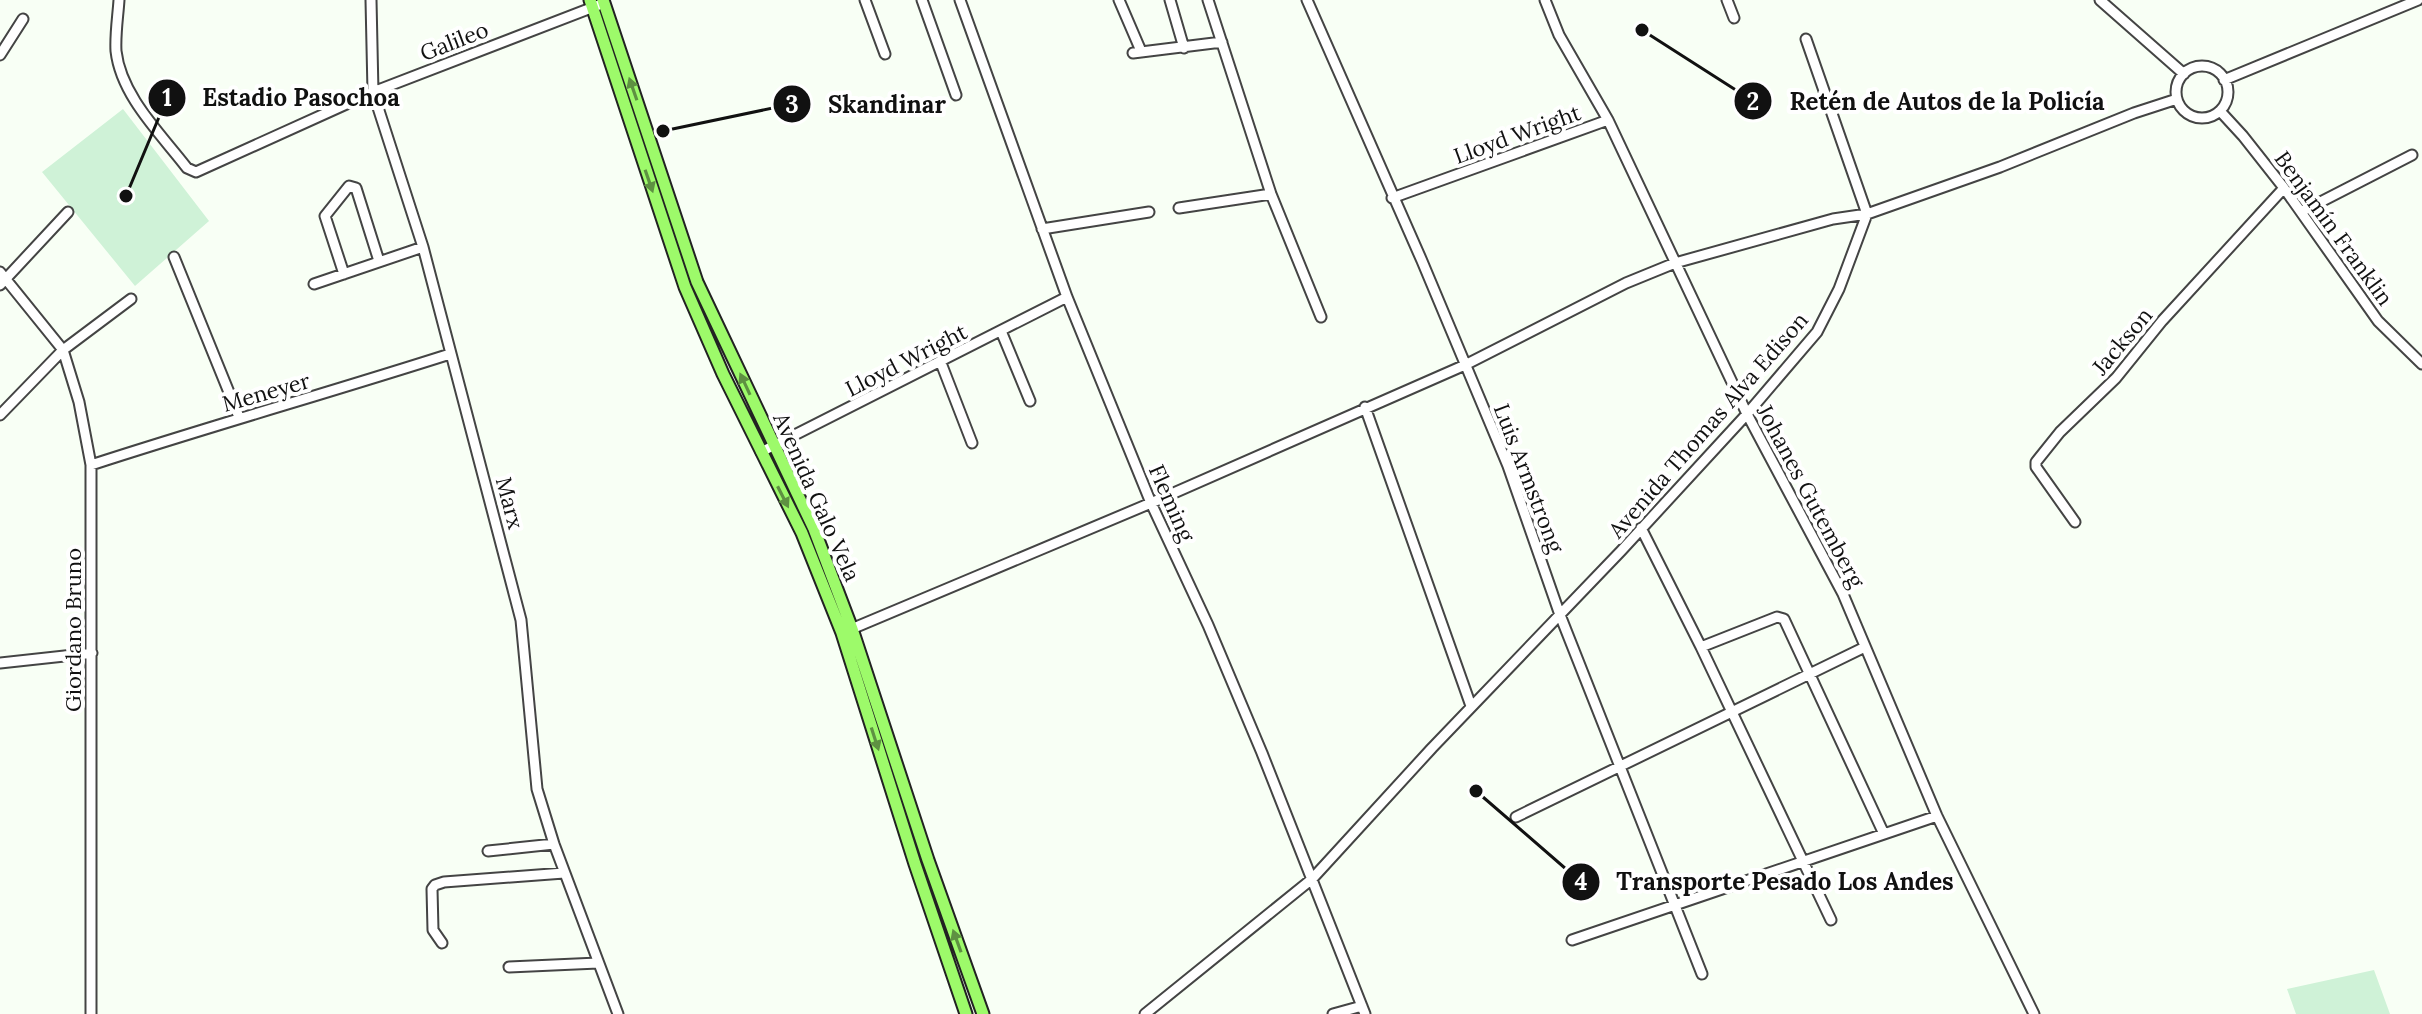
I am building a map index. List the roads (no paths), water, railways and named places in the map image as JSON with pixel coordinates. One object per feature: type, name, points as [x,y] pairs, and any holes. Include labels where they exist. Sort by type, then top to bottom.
[{"type":"main road","name":"Avenida Galo Vela","points":[[597,3],[651,139],[697,282],[814,529],[847,631],[983,1014]]},
{"type":"main road","name":"Avenida Galo Vela","points":[[597,3],[636,144],[685,287],[723,374],[847,631],[915,864],[966,1014]]},
{"type":"main road","points":[[636,144],[651,139]]},
{"type":"main road","points":[[685,287],[697,282]]},
{"type":"main road","points":[[915,864],[928,860]]},
{"type":"street","name":"Galileo","points":[[119,0],[116,49],[124,81],[187,168],[200,172],[373,92],[597,3]]},
{"type":"street","name":"Marx","points":[[371,0],[373,92],[423,247],[521,620],[537,789],[564,873],[618,1014]]},
{"type":"street","points":[[865,0],[885,54]]},
{"type":"street","points":[[922,0],[956,95]]},
{"type":"street","name":"Fleming","points":[[960,0],[1067,297],[1151,503],[1208,625],[1363,1010]]},
{"type":"street","points":[[1119,0],[1137,52],[1222,42]]},
{"type":"street","points":[[1170,0],[1184,48]]},
{"type":"street","points":[[1208,0],[1271,194],[1321,317]]},
{"type":"street","name":"Luis Armstrong","points":[[1307,0],[1508,466],[1560,615],[1702,974]]},
{"type":"street","name":"Johanes Gutemberg","points":[[1545,0],[1559,35],[1608,120],[1747,414],[1843,594],[1937,816],[2034,1014]]},
{"type":"street","points":[[1727,0],[1734,18]]},
{"type":"street","points":[[2100,0],[2184,74]]},
{"type":"street","points":[[2224,80],[2418,0]]},
{"type":"street","points":[[0,55],[23,19]]},
{"type":"street","points":[[1806,39],[1867,214]]},
{"type":"street","points":[[2202,67],[2215,70],[2224,80],[2227,100],[2220,111],[2208,117],[2195,117],[2184,110],[2177,99],[2177,85],[2184,74],[2202,67]]},
{"type":"street","points":[[847,631],[1151,503],[1465,365],[1626,283],[1675,263],[1833,219],[1867,214],[2177,99]]},
{"type":"street","name":"Benjamín Franklin","points":[[2220,111],[2284,188],[2378,321],[2422,364]]},
{"type":"street","name":"Lloyd Wright","points":[[1392,198],[1608,120]]},
{"type":"street","points":[[2301,212],[2412,155]]},
{"type":"street","points":[[344,274],[325,216],[349,186],[356,188],[379,261]]},
{"type":"street","name":"Jackson","points":[[2075,522],[2036,467],[2036,462],[2060,432],[2116,378],[2162,321],[2284,188]]},
{"type":"street","points":[[1179,208],[1271,194]]},
{"type":"street","points":[[2,278],[68,212]]},
{"type":"street","points":[[1042,229],[1149,212]]},
{"type":"street","name":"Avenida Thomas Alva Edison","points":[[1145,1014],[1312,879],[1747,414],[1817,332],[1839,289],[1867,214]]},
{"type":"street","points":[[314,284],[423,247]]},
{"type":"street","points":[[174,257],[239,417]]},
{"type":"street","name":"Giordano Bruno","points":[[2,278],[63,350],[79,402],[91,465],[91,1014]]},
{"type":"street","name":"Lloyd Wright","points":[[761,452],[1067,297]]},
{"type":"street","points":[[0,415],[63,350],[131,299]]},
{"type":"street","points":[[1001,331],[1030,401]]},
{"type":"street","name":"Meneyer","points":[[91,465],[450,354]]},
{"type":"street","points":[[941,363],[972,443]]},
{"type":"street","points":[[1365,407],[1471,706]]},
{"type":"street","points":[[1641,528],[1831,920]]},
{"type":"street","points":[[1701,647],[1777,617],[1784,619],[1884,834]]},
{"type":"street","points":[[1516,817],[1865,647]]},
{"type":"street","points":[[0,663],[92,653]]},
{"type":"street","points":[[1572,940],[1937,816]]},
{"type":"street","points":[[488,851],[554,844]]},
{"type":"street","points":[[442,943],[433,930],[432,889],[435,885],[564,873]]},
{"type":"street","points":[[509,967],[598,963]]},
{"type":"street","points":[[1333,1014],[1363,1010]]},
{"type":"place","name":"Retén de Autos de la Policía","points":[[1642,30]]},
{"type":"place","name":"Skandinar","points":[[663,131]]},
{"type":"place","name":"Estadio Pasochoa","points":[[126,196]]},
{"type":"place","name":"Transporte Pesado Los Andes","points":[[1476,791]]}]
